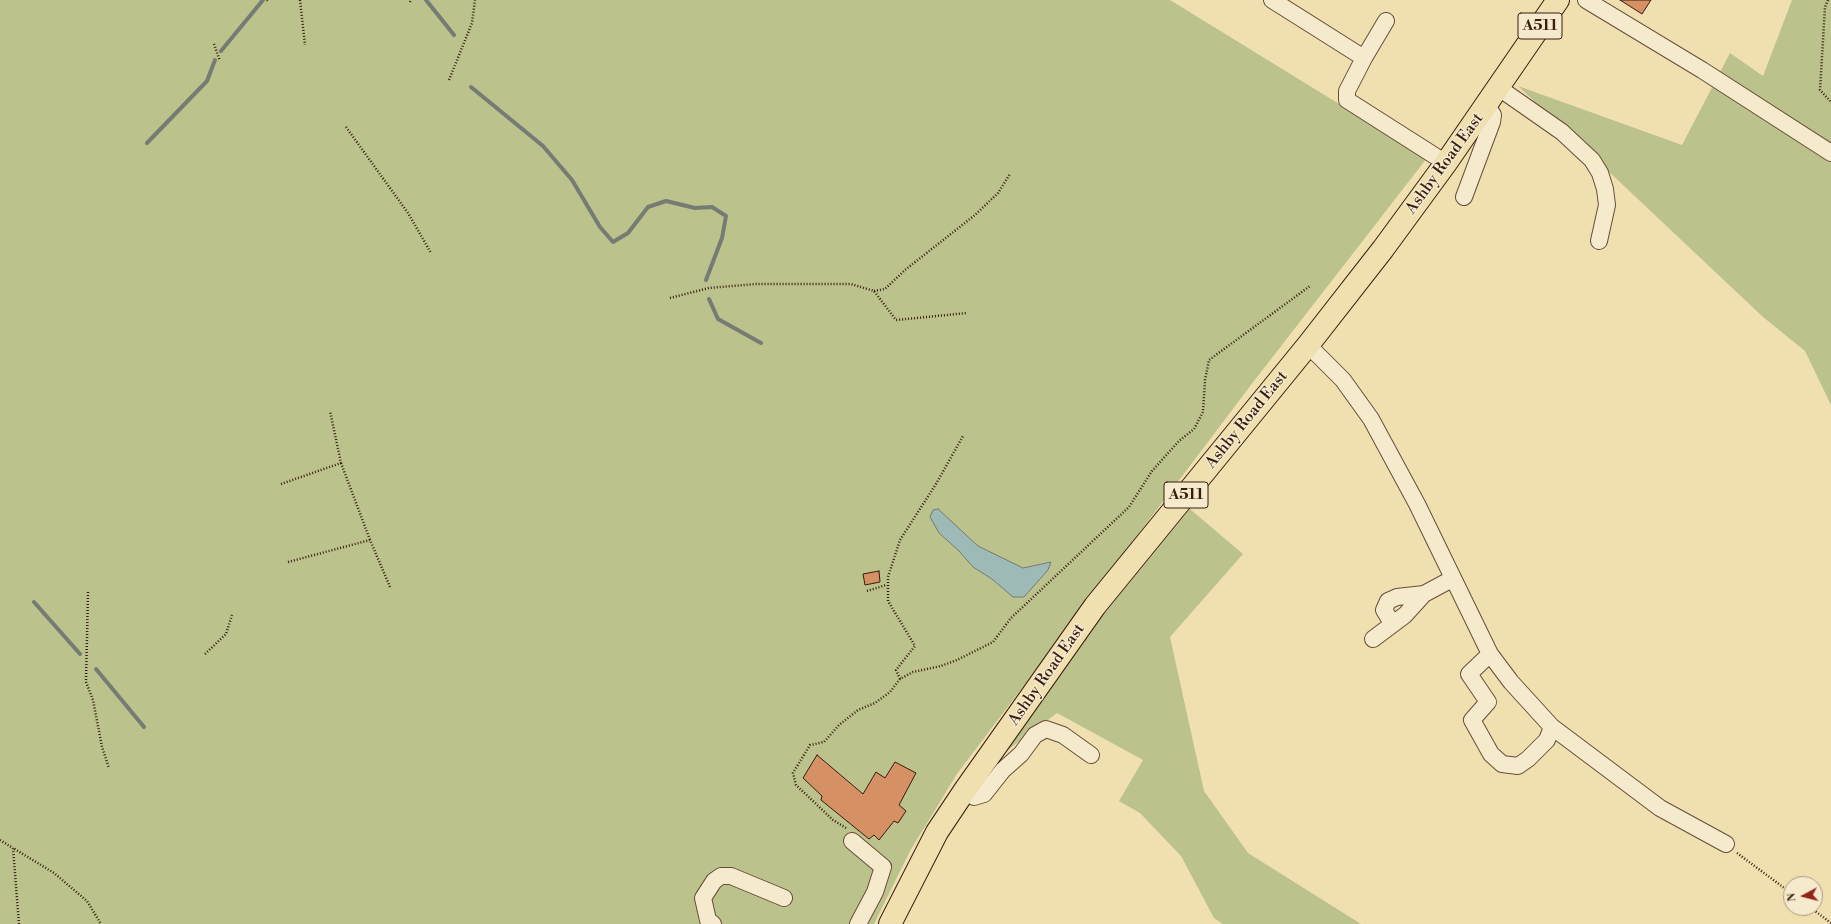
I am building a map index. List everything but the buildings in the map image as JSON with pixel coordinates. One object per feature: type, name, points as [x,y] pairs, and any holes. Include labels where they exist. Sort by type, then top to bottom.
[{"type":"highway","name":"Ashby Road East","points":[[890,924],[937,832],[1095,606],[1308,345],[1446,163],[1497,91],[1558,0]]},
{"type":"street","points":[[1272,0],[1364,58]]},
{"type":"street","points":[[1586,0],[1702,70],[1831,153]]},
{"type":"street","points":[[1386,21],[1364,58],[1347,91],[1347,100],[1446,163]]},
{"type":"street","points":[[1464,197],[1492,122],[1497,91],[1562,132],[1592,160],[1603,184],[1607,205],[1599,241]]},
{"type":"street","points":[[1308,345],[1343,380],[1371,420],[1417,504],[1452,579],[1490,654],[1511,682],[1552,727],[1660,808],[1726,844]]},
{"type":"street","points":[[1373,639],[1405,615],[1424,594],[1452,579]]},
{"type":"street","points":[[1490,654],[1469,674],[1488,702],[1472,720],[1491,754],[1502,764],[1518,766],[1528,759],[1547,740],[1552,727]]},
{"type":"street","points":[[965,790],[974,797],[984,794],[1003,770],[1021,754],[1035,735],[1046,729],[1063,735],[1091,755]]},
{"type":"street","points":[[850,835],[883,867],[875,892],[858,924]]},
{"type":"street","points":[[713,924],[708,920],[704,898],[714,881],[721,876],[731,876],[784,898]]},
{"type":"path","points":[[300,0],[306,45]]},
{"type":"path","points":[[449,80],[472,22],[475,0]]},
{"type":"path","points":[[1828,0],[1824,7],[1820,90],[1831,102]]},
{"type":"path","points":[[214,44],[220,61]]},
{"type":"path","points":[[346,127],[408,213],[431,253]]},
{"type":"path","points":[[670,298],[709,288],[756,284],[851,284],[874,291],[885,289],[905,270],[975,215],[998,193],[1010,174]]},
{"type":"path","points":[[850,835],[806,796],[796,785],[793,773],[810,745],[824,742],[839,726],[858,710],[874,703],[890,692],[900,679],[913,672],[941,666],[957,660],[993,642],[1011,618],[1129,507],[1152,471],[1179,442],[1194,429],[1202,412],[1205,380],[1209,360],[1310,286]]},
{"type":"path","points":[[874,291],[896,320],[967,313]]},
{"type":"path","points":[[330,411],[341,463],[370,540],[390,587]]},
{"type":"path","points":[[900,679],[896,670],[915,646],[888,601],[888,577],[900,540],[936,484],[963,436]]},
{"type":"path","points":[[281,484],[341,463]]},
{"type":"path","points":[[288,562],[370,540]]},
{"type":"path","points":[[867,591],[886,585]]},
{"type":"path","points":[[88,592],[86,682],[93,700],[102,747],[109,768]]},
{"type":"path","points":[[205,654],[226,634],[232,615]]},
{"type":"path","points":[[0,840],[43,866],[87,901],[101,924]]},
{"type":"path","points":[[1726,844],[1783,887]]},
{"type":"path","points":[[13,848],[19,924]]},
{"type":"path","points":[[1822,916],[1831,923]]},
{"type":"green space","points":[[0,0],[1170,0],[1427,158],[1254,381],[957,774],[910,851],[874,924],[0,924]]},
{"type":"green space","points":[[1792,0],[1831,0],[1831,405],[1805,351],[1763,317],[1518,86],[1682,145],[1730,53],[1763,76]]},
{"type":"green space","points":[[1190,509],[1243,554],[1170,637],[1204,791],[1248,853],[1361,924],[1223,924],[1214,918],[1181,856],[1140,813],[1119,801],[1143,760],[1057,713],[997,758],[1090,631]]},
{"type":"water","points":[[938,509],[978,546],[1023,568],[1051,562],[1048,570],[1024,597],[1013,597],[992,579],[973,567],[959,551],[939,533],[930,517],[933,510]]},
{"type":"waterway","points":[[221,51],[263,0]]},
{"type":"waterway","points":[[426,0],[454,35]]},
{"type":"waterway","points":[[147,143],[207,81],[215,60]]},
{"type":"waterway","points":[[471,87],[543,146],[572,180],[600,227],[613,242],[628,233],[648,207],[666,201],[695,208],[712,207],[726,216],[722,238],[706,280]]},
{"type":"waterway","points":[[709,299],[718,319],[761,343]]},
{"type":"waterway","points":[[34,602],[80,654]]},
{"type":"waterway","points":[[96,669],[144,727]]}]
